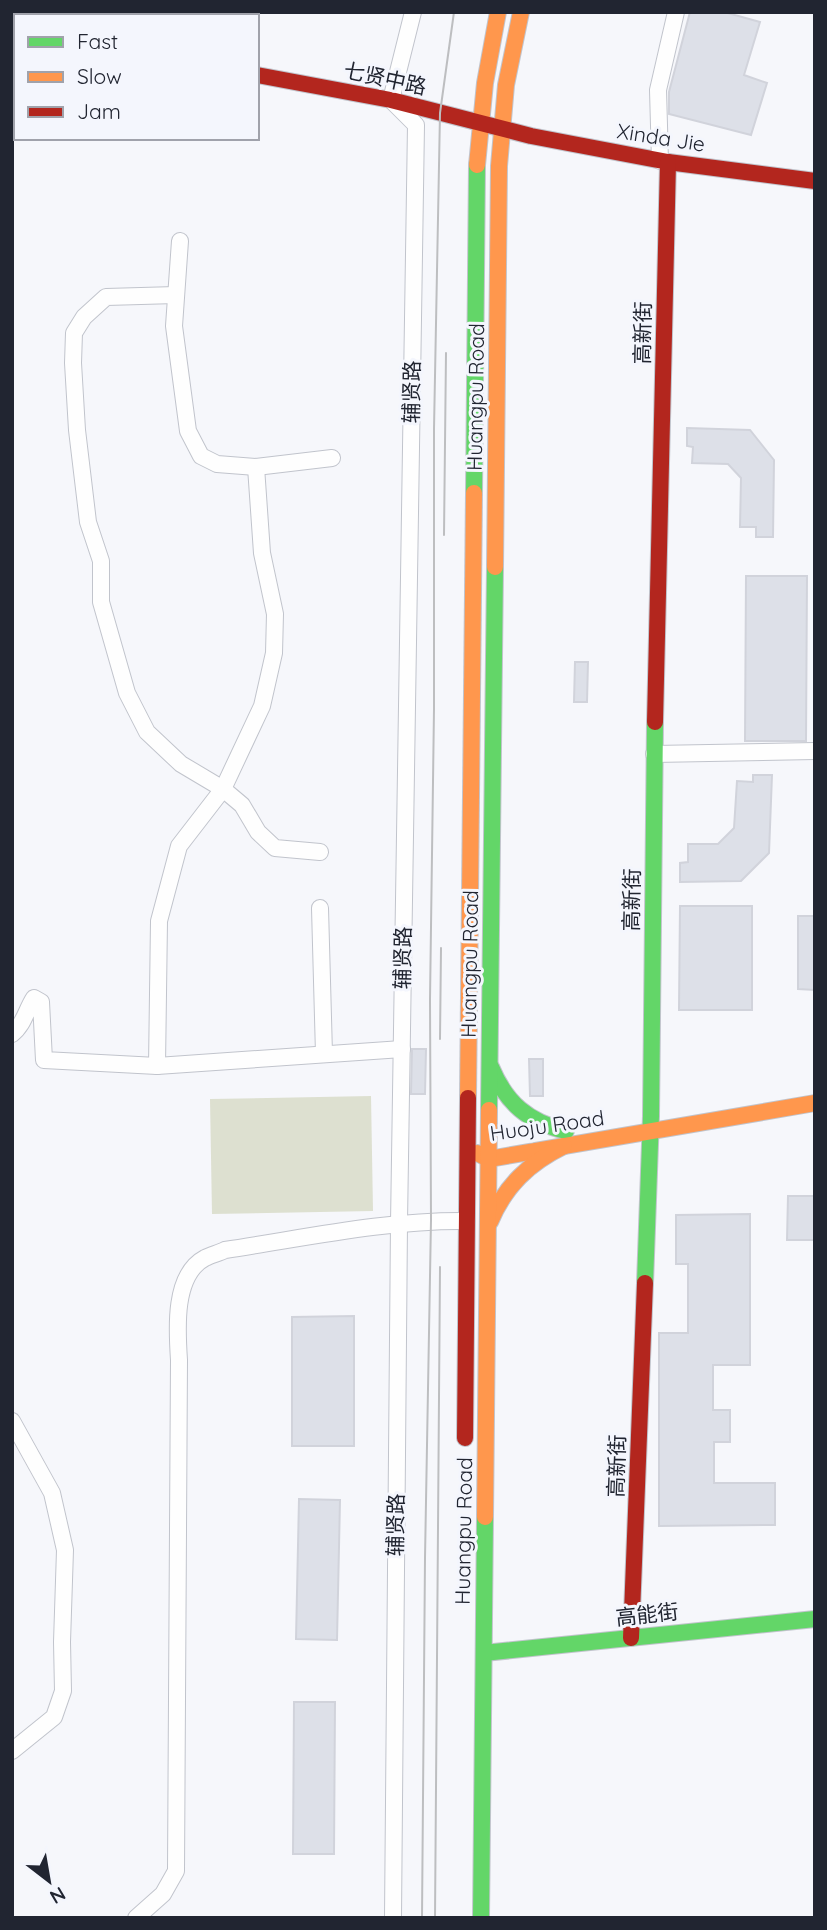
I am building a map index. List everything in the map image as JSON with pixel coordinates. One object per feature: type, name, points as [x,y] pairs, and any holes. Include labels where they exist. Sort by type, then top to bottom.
[{"type":"main road","name":"Huangpu Road","points":[[465,1449],[477,166],[486,71],[498,12]]},
{"type":"main road","name":"Huangpu Road","points":[[481,1918],[499,166],[506,85],[521,12]]},
{"type":"main road","name":"七贤中路","points":[[259,75],[391,100],[502,129]]},
{"type":"main road","name":"Xinda Jie","points":[[502,129],[664,161],[815,181]]},
{"type":"main road","name":"高新街","points":[[631,1638],[651,1124],[664,161]]},
{"type":"main road","points":[[488,1229],[503,1195],[514,1180],[565,1139],[514,1106],[503,1094],[490,1064]]},
{"type":"main road","name":"Huoju Road","points":[[468,1148],[489,1152],[565,1139],[651,1124],[815,1088]]},
{"type":"main road","name":"Huoju Road","points":[[651,1124],[815,1103]]},
{"type":"main road","name":"高能街","points":[[484,1653],[815,1619]]},
{"type":"street","points":[[391,100],[413,12]]},
{"type":"street","points":[[664,161],[658,90],[676,12]]},
{"type":"street","name":"辅贤路","points":[[391,100],[416,125],[399,1223],[393,1918]]},
{"type":"street","points":[[180,241],[174,326],[188,431],[201,456],[217,464],[256,467],[332,458]]},
{"type":"street","points":[[176,295],[106,297],[84,317],[74,333],[77,430],[88,522],[101,561],[101,602],[127,693],[147,732],[181,764],[223,789],[242,805],[258,832],[275,848],[320,852]]},
{"type":"street","points":[[157,1066],[159,921],[179,846],[223,789],[262,706],[274,653],[275,614],[262,553],[256,467]]},
{"type":"street","points":[[654,754],[815,751]]},
{"type":"street","points":[[320,908],[324,1054]]},
{"type":"street","points":[[12,1034],[20,1028],[27,1008],[34,998],[41,1002],[44,1060],[157,1066],[402,1049]]},
{"type":"street","points":[[136,1918],[163,1894],[176,1871],[177,1314],[189,1272],[203,1259],[225,1250],[399,1223],[467,1221]]},
{"type":"street","points":[[12,1421],[52,1493],[65,1550],[63,1691],[54,1717],[12,1751]]},
{"type":"green space","points":[[371,1096],[373,1211],[212,1214],[210,1099]]},
{"type":"building","points":[[690,12],[724,12],[760,22],[744,75],[767,83],[751,135],[669,114],[669,92]]},
{"type":"building","points":[[687,428],[750,430],[774,460],[773,537],[756,537],[756,527],[740,527],[741,478],[728,464],[692,463],[693,447],[687,446]]},
{"type":"building","points":[[746,576],[807,576],[806,741],[745,741]]},
{"type":"building","points":[[575,662],[588,662],[587,702],[574,702]]},
{"type":"building","points":[[753,775],[772,775],[769,853],[741,881],[680,882],[680,863],[688,862],[688,844],[718,844],[734,828],[737,781],[753,782]]},
{"type":"building","points":[[680,906],[752,906],[752,1010],[679,1010]]},
{"type":"building","points":[[798,916],[815,916],[815,990],[798,989]]},
{"type":"building","points":[[412,1049],[426,1049],[425,1094],[411,1094]]},
{"type":"building","points":[[529,1059],[543,1059],[543,1096],[530,1096]]},
{"type":"building","points":[[788,1196],[815,1196],[815,1240],[787,1240]]},
{"type":"building","points":[[750,1214],[750,1365],[713,1365],[713,1410],[730,1410],[730,1442],[714,1442],[714,1483],[775,1483],[775,1525],[659,1526],[659,1333],[688,1333],[688,1264],[676,1264],[676,1215]]},
{"type":"building","points":[[354,1316],[354,1446],[292,1446],[292,1317]]},
{"type":"building","points":[[299,1499],[340,1500],[337,1640],[296,1639]]},
{"type":"building","points":[[294,1702],[335,1702],[334,1854],[293,1854]]},
{"type":"tram line","points":[[422,1918],[431,1220],[434,429],[440,113],[454,12]]},
{"type":"tram line","points":[[444,535],[446,353]]},
{"type":"tram line","points":[[440,1039],[441,948]]},
{"type":"tram line","points":[[435,1918],[440,1267]]},
{"type":"traffic: fast","points":[[474,493],[477,165]]},
{"type":"traffic: fast","points":[[489,1110],[495,567]]},
{"type":"traffic: fast","points":[[645,1283],[651,1116],[655,722]]},
{"type":"traffic: fast","points":[[491,1067],[504,1091],[520,1109],[540,1122],[566,1131]]},
{"type":"traffic: fast","points":[[481,1918],[485,1517]]},
{"type":"traffic: fast","points":[[484,1653],[815,1619]]},
{"type":"traffic: slow","points":[[477,165],[485,83],[498,12]]},
{"type":"traffic: slow","points":[[495,567],[499,166],[506,85],[521,12]]},
{"type":"traffic: slow","points":[[468,1098],[474,493]]},
{"type":"traffic: slow","points":[[477,1153],[489,1159],[815,1103]]},
{"type":"traffic: slow","points":[[485,1517],[489,1110]]},
{"type":"traffic: slow","points":[[490,1222],[503,1197],[520,1177],[540,1160],[564,1146]]},
{"type":"traffic: jam","points":[[259,75],[391,100],[531,136],[668,162],[815,181]]},
{"type":"traffic: jam","points":[[655,722],[668,162]]},
{"type":"traffic: jam","points":[[465,1438],[468,1098]]},
{"type":"traffic: jam","points":[[631,1638],[645,1283]]}]
